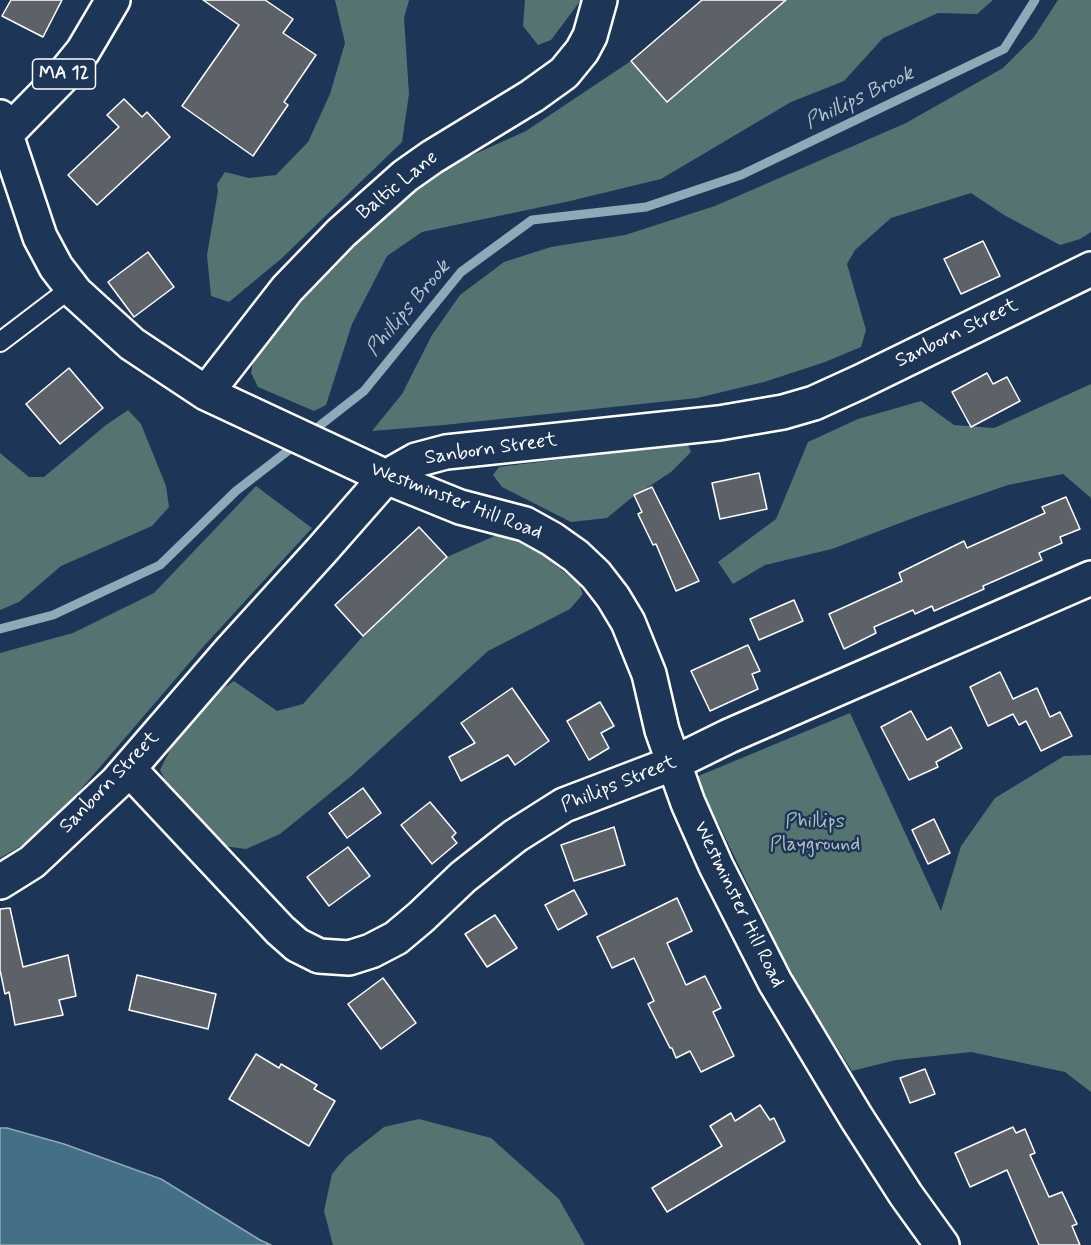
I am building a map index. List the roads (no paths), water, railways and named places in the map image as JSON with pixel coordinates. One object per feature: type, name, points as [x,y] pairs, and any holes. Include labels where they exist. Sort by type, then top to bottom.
[{"type":"street","name":"MA 12","points":[[2,128],[61,78],[83,51],[113,0]]},
{"type":"street","name":"Baltic Lane","points":[[206,393],[287,289],[341,233],[405,176],[532,96],[564,73],[582,51],[590,36],[600,0]]},
{"type":"street","name":"Westminster Hill Road","points":[[2,128],[40,237],[56,267],[71,288],[132,344],[206,393],[386,477],[460,507],[525,524],[552,539],[596,574],[628,621],[649,674],[662,730],[688,803],[716,866],[775,982],[856,1117],[906,1195],[942,1245]]},
{"type":"street","name":"Sanborn Street","points":[[0,882],[32,861],[129,769],[232,649],[386,477],[416,460],[446,452],[730,421],[783,412],[814,403],[860,382],[1091,269]]},
{"type":"street","name":"Phillips Street","points":[[129,769],[280,930],[306,951],[334,958],[360,956],[396,938],[463,877],[515,836],[564,805],[674,763],[729,736],[1091,578]]},
{"type":"lane","points":[[0,342],[71,288]]},
{"type":"water","points":[[0,1128],[64,1144],[161,1179],[271,1245],[0,1245]]},
{"type":"waterway","name":"Phillips Brook","points":[[309,434],[364,391],[461,272],[532,220],[646,207],[741,175],[1004,49],[1035,0]]},
{"type":"waterway","name":"Phillips Brook","points":[[0,629],[53,615],[160,565],[236,491],[298,443]]},
{"type":"park label","name":"Phillips Playground","points":[[815,834]]}]
